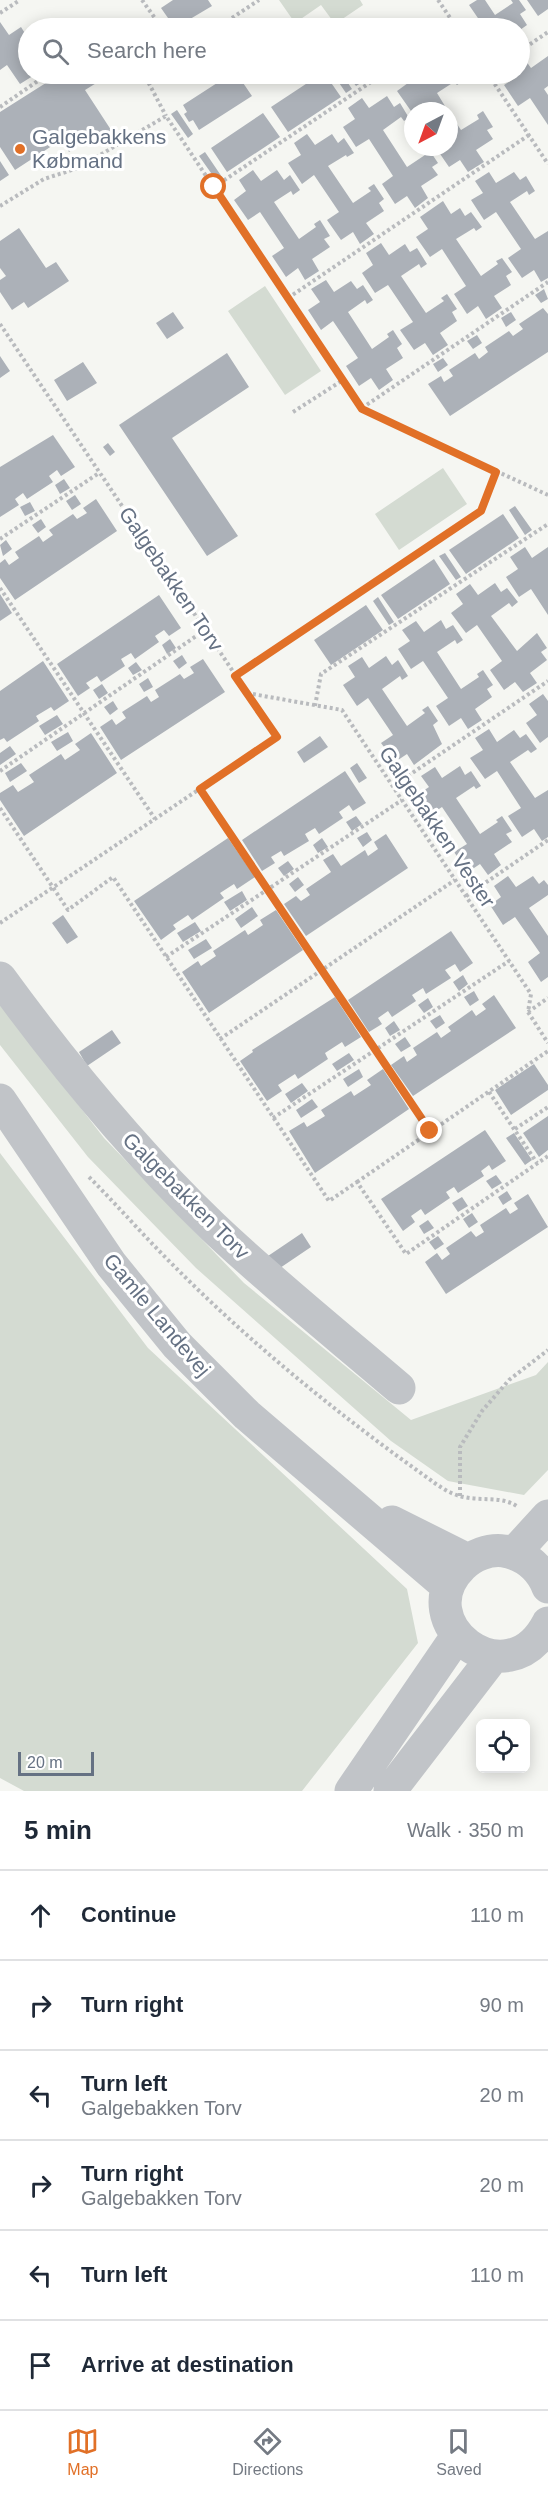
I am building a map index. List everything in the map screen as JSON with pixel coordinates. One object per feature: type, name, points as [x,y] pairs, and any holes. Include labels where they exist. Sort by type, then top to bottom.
[{"type":"street","name":"Galgebakken Torv","points":[[0,978],[64,1064],[139,1151],[213,1227],[399,1388]]},
{"type":"street","name":"Gamle Landevej","points":[[0,1100],[111,1264],[177,1345],[247,1415],[348,1499],[448,1587]]},
{"type":"street","name":"Gamle Landevej","points":[[348,1499],[468,1560]]},
{"type":"street","points":[[514,1553],[543,1521]]},
{"type":"street","points":[[546,1632],[528,1648],[512,1655],[493,1656],[473,1650],[457,1636],[448,1621],[446,1604],[448,1587],[456,1572],[468,1560],[482,1553],[498,1551],[514,1553],[531,1562],[543,1576],[548,1587]]},
{"type":"street","points":[[351,1791],[457,1636]]},
{"type":"street","points":[[390,1791],[493,1656]]},
{"type":"path","points":[[0,13],[20,0]]},
{"type":"path","points":[[142,0],[155,18]]},
{"type":"path","points":[[232,18],[259,0]]},
{"type":"path","points":[[438,0],[450,18]]},
{"type":"path","points":[[530,44],[548,32]]},
{"type":"path","points":[[0,107],[33,84]]},
{"type":"path","points":[[149,84],[166,116],[362,409],[548,495]]},
{"type":"path","points":[[214,187],[368,84]]},
{"type":"path","points":[[495,84],[548,164]]},
{"type":"path","points":[[0,206],[44,179],[78,168],[166,116]]},
{"type":"path","points":[[288,298],[529,135]]},
{"type":"path","points":[[362,409],[548,282]]},
{"type":"path","name":"Galgebakken Torv","points":[[0,324],[277,737],[0,922]]},
{"type":"path","points":[[293,412],[343,380]]},
{"type":"path","points":[[235,676],[481,511],[496,472]]},
{"type":"path","points":[[0,539],[99,473]]},
{"type":"path","points":[[315,706],[321,674],[548,524]]},
{"type":"path","points":[[0,588],[154,819]]},
{"type":"path","points":[[0,771],[205,630]]},
{"type":"path","points":[[393,786],[548,681]]},
{"type":"path","name":"Galgebakken Vester","points":[[247,693],[342,710],[531,994],[528,1012],[548,1043]]},
{"type":"path","points":[[200,789],[430,1131]]},
{"type":"path","points":[[166,957],[402,800]]},
{"type":"path","points":[[0,808],[68,910],[113,877],[329,1201],[548,1052]]},
{"type":"path","points":[[466,896],[548,840]]},
{"type":"path","points":[[220,1039],[455,880]]},
{"type":"path","points":[[273,1118],[509,961]]},
{"type":"path","points":[[528,1012],[548,998]]},
{"type":"path","points":[[489,1092],[537,1163]]},
{"type":"path","points":[[514,1129],[548,1107]]},
{"type":"path","points":[[357,1182],[406,1254],[548,1156]]},
{"type":"path","points":[[86,1173],[172,1264],[269,1353],[381,1444],[436,1484],[460,1497],[511,1502],[543,1521]]},
{"type":"path","points":[[460,1497],[460,1447],[482,1411],[509,1380],[548,1350]]},
{"type":"shaded area","points":[[279,0],[360,0],[363,5],[344,18],[331,18],[321,5],[302,18],[292,18]]},
{"type":"shaded area","points":[[265,286],[321,371],[285,395],[228,311]]},
{"type":"shaded area","points":[[443,468],[467,504],[399,550],[375,514]]},
{"type":"shaded area","points":[[0,1004],[104,1138],[244,1283],[411,1420],[536,1375],[548,1362],[548,1470],[524,1495],[448,1481],[391,1441],[196,1268],[88,1157],[0,1045]]},
{"type":"shaded area","points":[[0,1153],[148,1348],[407,1589],[418,1643],[302,1791],[24,1791],[0,1778]]},
{"type":"building","points":[[173,0],[208,0],[212,6],[192,18],[168,18],[161,8]]},
{"type":"building","points":[[477,0],[485,0],[495,15],[513,3],[511,0],[519,0],[526,10],[520,14],[523,18],[478,18],[469,5]]},
{"type":"building","points":[[527,0],[548,0],[548,9],[538,16]]},
{"type":"building","points":[[0,22],[9,35],[18,29],[18,81],[7,65],[0,70]]},
{"type":"building","points":[[548,56],[548,86],[544,89],[548,95],[548,125],[530,98],[518,106],[504,85],[530,84],[531,68]]},
{"type":"building","points":[[44,84],[95,84],[85,90],[113,133],[97,143],[92,136],[69,152],[61,140],[15,170],[0,147],[0,112]]},
{"type":"building","points":[[216,84],[244,84],[252,96],[199,130],[193,120],[189,122],[184,114],[187,112],[183,105]]},
{"type":"building","points":[[306,84],[332,84],[341,97],[288,132],[271,107]]},
{"type":"building","points":[[340,84],[349,84],[352,89],[346,93]]},
{"type":"building","points":[[407,84],[451,84],[437,93],[442,102],[405,102],[397,91]]},
{"type":"building","points":[[387,96],[394,107],[400,103],[404,110],[404,121],[401,117],[383,130],[407,167],[424,156],[433,156],[438,163],[432,167],[438,175],[421,186],[428,198],[415,208],[407,196],[395,204],[382,184],[393,176],[369,139],[356,147],[343,127],[355,119],[348,108],[362,98],[369,108]]},
{"type":"building","points":[[177,110],[193,134],[188,138],[171,114]]},
{"type":"building","points":[[483,111],[493,127],[487,130],[493,139],[476,150],[484,162],[468,172],[460,160],[449,167],[441,156],[458,156],[458,126],[461,130],[479,119],[477,115]]},
{"type":"building","points":[[263,113],[280,137],[227,172],[211,148]]},
{"type":"building","points":[[307,134],[315,145],[332,134],[338,143],[344,138],[354,153],[328,166],[353,203],[371,191],[368,188],[374,184],[384,199],[379,203],[384,211],[366,223],[374,234],[360,244],[353,232],[341,240],[327,220],[339,212],[314,175],[302,184],[288,163],[301,155],[294,143]]},
{"type":"building","points":[[205,152],[222,177],[216,180],[199,156]]},
{"type":"building","points":[[0,161],[9,175],[0,181]]},
{"type":"building","points":[[253,170],[261,181],[277,170],[284,180],[290,175],[300,190],[293,195],[291,191],[274,202],[299,239],[316,227],[314,224],[320,220],[330,236],[324,239],[330,247],[312,259],[319,271],[305,280],[298,268],[286,277],[272,256],[284,248],[260,212],[248,220],[234,200],[246,191],[239,180]]},
{"type":"building","points":[[489,172],[496,183],[514,172],[520,180],[526,176],[535,191],[529,195],[527,191],[510,202],[535,239],[548,231],[548,278],[541,282],[534,270],[522,278],[508,258],[521,249],[496,212],[484,220],[471,200],[483,193],[475,181]]},
{"type":"building","points":[[443,201],[451,214],[460,208],[465,216],[471,212],[482,227],[476,231],[474,228],[456,239],[481,276],[498,264],[496,261],[502,258],[512,272],[506,276],[511,285],[494,296],[502,308],[486,319],[478,306],[467,314],[454,294],[466,286],[442,249],[430,257],[416,237],[428,229],[420,217]]},
{"type":"building","points":[[19,228],[46,268],[56,262],[69,281],[28,308],[24,302],[12,310],[0,292],[0,280],[6,276],[0,268],[0,241]]},
{"type":"building","points":[[381,243],[389,255],[405,244],[410,252],[417,248],[427,264],[421,268],[419,264],[401,276],[426,313],[444,301],[441,298],[447,294],[457,309],[452,312],[457,321],[440,333],[448,345],[433,355],[425,343],[414,350],[400,330],[413,322],[388,285],[375,293],[362,273],[373,265],[366,253]]},
{"type":"building","points":[[326,280],[334,292],[351,281],[357,289],[363,285],[373,300],[367,304],[365,300],[348,312],[372,349],[389,337],[387,334],[393,330],[402,344],[397,348],[403,358],[386,369],[393,380],[379,390],[371,378],[359,386],[346,366],[358,358],[333,321],[321,330],[308,310],[320,302],[311,289]]},
{"type":"building","points":[[544,289],[548,299],[541,303],[535,295]]},
{"type":"building","points":[[543,308],[548,314],[548,352],[450,416],[428,384],[441,376],[444,382],[453,376],[449,370],[475,353],[479,359],[488,352],[485,347],[509,331],[513,336],[523,329],[519,324]]},
{"type":"building","points":[[173,312],[184,328],[167,339],[156,323]]},
{"type":"building","points":[[511,312],[516,320],[506,327],[501,318]]},
{"type":"building","points":[[477,335],[482,343],[473,349],[467,341]]},
{"type":"building","points":[[227,353],[249,387],[172,438],[238,536],[207,556],[119,425]]},
{"type":"building","points":[[0,356],[10,371],[0,378]]},
{"type":"building","points":[[443,358],[448,365],[438,372],[433,364]]},
{"type":"building","points":[[83,362],[97,383],[67,401],[54,380]]},
{"type":"building","points":[[53,435],[75,467],[61,476],[57,470],[49,476],[53,482],[27,499],[23,493],[15,499],[19,505],[0,517],[0,467]]},
{"type":"building","points":[[108,443],[115,452],[110,456],[103,447]]},
{"type":"building","points":[[64,479],[70,488],[60,494],[55,485]]},
{"type":"building","points":[[75,495],[81,504],[72,510],[66,501]]},
{"type":"building","points":[[96,499],[117,531],[15,600],[0,578],[0,563],[5,559],[9,565],[19,558],[15,552],[39,536],[43,542],[53,535],[49,530],[73,514],[77,519],[87,513],[83,508]]},
{"type":"building","points":[[30,502],[35,511],[25,516],[20,507]]},
{"type":"building","points":[[515,506],[532,530],[525,535],[509,510]]},
{"type":"building","points":[[503,514],[519,538],[466,574],[449,550]]},
{"type":"building","points":[[41,519],[46,527],[38,533],[32,525]]},
{"type":"building","points":[[6,540],[12,549],[3,556],[0,545]]},
{"type":"building","points":[[525,547],[532,558],[548,547],[548,615],[531,589],[519,597],[506,577],[518,569],[510,557]]},
{"type":"building","points":[[445,553],[461,577],[456,580],[439,556]]},
{"type":"building","points":[[434,559],[450,584],[398,619],[381,595]]},
{"type":"building","points":[[495,583],[501,592],[507,588],[518,602],[512,607],[509,603],[491,616],[517,651],[537,633],[547,648],[541,652],[547,660],[530,673],[537,683],[523,692],[515,682],[504,690],[490,670],[502,661],[477,625],[466,633],[451,613],[463,604],[456,594],[470,584],[478,595]]},
{"type":"building","points":[[0,594],[12,613],[0,621]]},
{"type":"building","points":[[159,595],[181,628],[169,636],[164,630],[155,636],[159,642],[135,659],[131,653],[121,659],[125,666],[101,682],[97,676],[86,683],[90,688],[78,696],[57,664]]},
{"type":"building","points":[[378,597],[394,622],[389,625],[373,601]]},
{"type":"building","points":[[366,605],[383,630],[331,665],[314,640]]},
{"type":"building","points":[[441,620],[446,629],[453,625],[463,640],[457,644],[455,640],[437,652],[461,689],[479,677],[477,674],[483,670],[493,685],[487,689],[492,697],[475,709],[482,720],[468,729],[461,718],[449,726],[436,706],[448,698],[423,661],[411,669],[398,649],[410,641],[402,630],[416,621],[424,632]]},
{"type":"building","points":[[170,639],[176,648],[167,654],[162,645]]},
{"type":"building","points":[[182,655],[187,663],[179,669],[173,661]]},
{"type":"building","points":[[386,656],[392,665],[398,660],[408,676],[402,680],[400,676],[382,689],[407,726],[425,713],[422,710],[428,706],[438,721],[433,725],[442,744],[414,765],[407,754],[395,762],[381,743],[393,735],[368,698],[357,706],[343,685],[355,677],[348,666],[362,657],[369,668]]},
{"type":"building","points":[[203,659],[225,692],[121,760],[100,727],[112,719],[116,725],[126,718],[122,712],[147,696],[151,702],[159,697],[155,690],[180,674],[184,679],[194,673],[190,667]]},
{"type":"building","points":[[43,661],[69,701],[54,711],[51,707],[36,716],[39,721],[7,742],[4,738],[0,740],[0,691]]},
{"type":"building","points":[[136,662],[142,670],[133,675],[128,668]]},
{"type":"building","points":[[148,678],[153,687],[144,692],[139,684]]},
{"type":"building","points":[[102,684],[108,693],[99,699],[93,690]]},
{"type":"building","points":[[543,694],[548,701],[548,737],[540,743],[526,723],[537,715],[529,704]]},
{"type":"building","points":[[113,701],[118,709],[110,715],[104,707]]},
{"type":"building","points":[[57,715],[63,724],[45,735],[39,726]]},
{"type":"building","points":[[489,729],[497,742],[514,730],[520,738],[526,734],[537,749],[531,753],[528,750],[510,762],[535,798],[548,790],[548,837],[542,841],[534,829],[522,837],[508,816],[521,808],[497,771],[485,779],[470,758],[483,750],[475,738]]},
{"type":"building","points":[[68,732],[73,741],[57,751],[51,742]]},
{"type":"building","points":[[91,733],[117,773],[24,836],[0,800],[0,793],[13,785],[18,792],[34,782],[29,775],[61,754],[65,760],[80,750],[75,744]]},
{"type":"building","points":[[320,736],[328,747],[304,763],[297,752]]},
{"type":"building","points":[[10,746],[16,754],[0,765],[0,753]]},
{"type":"building","points":[[21,763],[27,771],[10,782],[5,773]]},
{"type":"building","points":[[357,763],[367,778],[359,783],[350,768]]},
{"type":"building","points":[[460,766],[465,775],[471,771],[481,786],[476,789],[474,786],[456,798],[480,834],[498,822],[496,820],[502,816],[512,831],[506,834],[512,842],[494,854],[501,865],[488,875],[480,864],[468,872],[454,852],[467,844],[442,807],[430,815],[417,795],[429,787],[421,776],[435,767],[442,778]]},
{"type":"building","points":[[345,771],[366,803],[353,811],[349,805],[339,812],[343,818],[319,834],[315,828],[305,834],[309,841],[284,856],[281,851],[271,857],[275,863],[262,871],[242,840]]},
{"type":"building","points":[[356,816],[362,824],[352,831],[346,822]]},
{"type":"building","points":[[367,832],[372,840],[363,847],[357,838]]},
{"type":"building","points":[[386,834],[408,868],[306,936],[284,904],[296,896],[301,901],[310,895],[306,889],[331,872],[323,860],[333,854],[341,866],[365,850],[368,856],[378,849],[374,842]]},
{"type":"building","points":[[228,838],[255,877],[237,889],[234,884],[220,893],[224,898],[192,920],[188,915],[173,925],[176,929],[161,940],[134,901]]},
{"type":"building","points":[[322,838],[328,847],[318,853],[313,845]]},
{"type":"building","points":[[288,861],[294,869],[284,876],[278,868]]},
{"type":"building","points":[[508,876],[516,887],[533,876],[539,884],[544,880],[548,885],[548,895],[529,908],[548,936],[548,977],[541,982],[528,962],[540,953],[515,917],[503,925],[490,905],[501,897],[494,886]]},
{"type":"building","points":[[298,877],[304,885],[295,892],[289,884]]},
{"type":"building","points":[[242,891],[247,900],[230,911],[224,902]]},
{"type":"building","points":[[252,907],[258,916],[241,928],[235,919]]},
{"type":"building","points":[[276,910],[303,950],[209,1013],[182,972],[198,961],[201,966],[216,956],[213,951],[245,930],[248,935],[263,925],[260,920]]},
{"type":"building","points":[[63,915],[78,937],[67,944],[52,923]]},
{"type":"building","points":[[195,922],[201,931],[183,942],[177,933]]},
{"type":"building","points":[[451,931],[473,963],[460,972],[455,964],[445,970],[451,978],[426,994],[423,988],[412,995],[416,1001],[392,1017],[388,1011],[378,1018],[382,1024],[369,1032],[348,1000]]},
{"type":"building","points":[[206,939],[212,948],[194,959],[188,950]]},
{"type":"building","points":[[463,975],[468,984],[459,991],[453,982]]},
{"type":"building","points":[[474,991],[479,1000],[470,1006],[464,997]]},
{"type":"building","points":[[494,995],[516,1028],[413,1096],[391,1065],[404,1056],[407,1062],[417,1055],[413,1048],[437,1032],[441,1038],[451,1031],[448,1027],[472,1010],[476,1016],[486,1009],[482,1004]]},
{"type":"building","points":[[335,997],[361,1037],[345,1047],[342,1042],[325,1053],[328,1059],[298,1079],[295,1074],[278,1085],[282,1091],[267,1101],[240,1061],[253,1052],[252,1050]]},
{"type":"building","points":[[428,998],[433,1007],[424,1013],[418,1005]]},
{"type":"building","points":[[440,1015],[445,1023],[436,1029],[430,1021]]},
{"type":"building","points":[[394,1021],[400,1030],[390,1036],[385,1028]]},
{"type":"building","points":[[112,1030],[121,1043],[87,1066],[79,1052]]},
{"type":"building","points":[[405,1037],[411,1046],[401,1052],[395,1044]]},
{"type":"building","points":[[349,1053],[354,1060],[337,1071],[332,1064]]},
{"type":"building","points":[[534,1064],[548,1085],[548,1090],[511,1115],[495,1090]]},
{"type":"building","points":[[359,1069],[363,1077],[348,1087],[343,1079]]},
{"type":"building","points":[[383,1069],[409,1109],[315,1173],[289,1131],[304,1122],[307,1127],[325,1116],[321,1110],[351,1091],[354,1096],[371,1085],[367,1080]]},
{"type":"building","points":[[302,1083],[308,1091],[291,1103],[285,1094]]},
{"type":"building","points":[[312,1099],[318,1107],[301,1118],[296,1110]]},
{"type":"building","points":[[548,1116],[548,1150],[539,1157],[523,1133]]},
{"type":"building","points":[[485,1130],[506,1161],[492,1170],[489,1165],[481,1171],[484,1176],[458,1193],[454,1187],[446,1192],[450,1198],[425,1215],[421,1209],[411,1216],[415,1222],[403,1231],[381,1199]]},
{"type":"building","points":[[514,1133],[532,1160],[525,1165],[506,1138]]},
{"type":"building","points":[[496,1175],[502,1183],[492,1189],[486,1181]]},
{"type":"building","points":[[507,1191],[512,1199],[503,1205],[498,1197]]},
{"type":"building","points":[[528,1194],[548,1227],[446,1294],[425,1262],[437,1253],[442,1260],[450,1254],[446,1248],[471,1231],[476,1237],[484,1232],[480,1225],[506,1208],[510,1214],[518,1209],[514,1203]]},
{"type":"building","points":[[462,1197],[468,1206],[458,1212],[452,1203]]},
{"type":"building","points":[[472,1213],[478,1222],[469,1228],[463,1219]]},
{"type":"building","points":[[428,1220],[434,1228],[424,1234],[419,1226]]},
{"type":"building","points":[[302,1233],[311,1247],[277,1270],[268,1256]]},
{"type":"building","points":[[438,1236],[444,1244],[435,1250],[429,1242]]},
{"type":"place","name":"Galgebakkens Købmand","points":[[20,149]]},
{"type":"route","points":[[214,187],[362,409],[496,472],[481,511],[235,676],[277,737],[200,789],[430,1131]]}]
